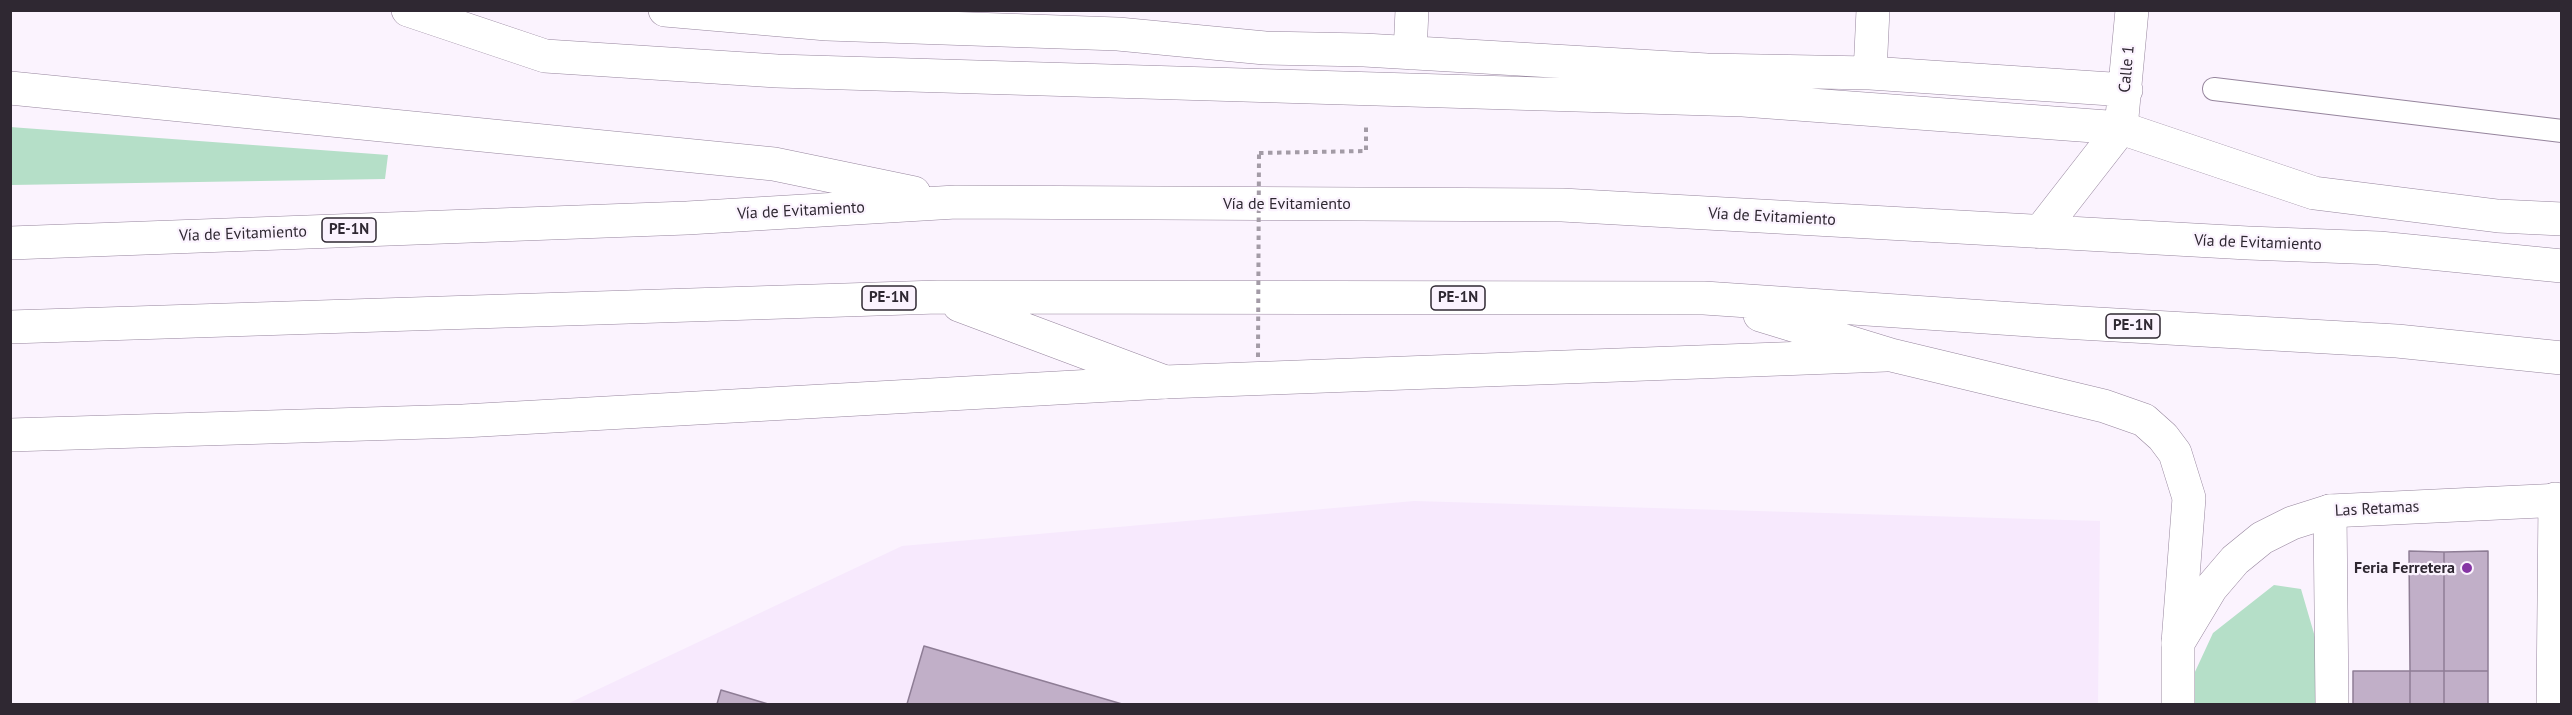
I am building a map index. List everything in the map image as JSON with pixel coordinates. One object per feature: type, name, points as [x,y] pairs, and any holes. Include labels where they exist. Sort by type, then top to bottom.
[{"type":"main road","points":[[408,10],[545,56],[789,71],[1743,100],[2121,128],[2314,193],[2498,216],[2562,219]]},
{"type":"main road","points":[[665,10],[1118,34],[1265,48],[1364,50],[1707,70],[1870,73],[2126,90]]},
{"type":"main road","points":[[1410,53],[1412,10]]},
{"type":"main road","points":[[1870,73],[1873,10]]},
{"type":"main road","name":"Calle 1","points":[[2121,128],[2132,10]]},
{"type":"main road","points":[[10,88],[774,164],[956,202]]},
{"type":"main road","points":[[2040,232],[2121,128]]},
{"type":"main road","name":"Vía de Evitamiento","points":[[10,243],[687,218],[956,202],[1562,205],[2040,232],[2379,248],[2562,266]]},
{"type":"main road","points":[[2379,248],[2498,216]]},
{"type":"main road","points":[[938,297],[1166,382]]},
{"type":"main road","name":"PE-1N","points":[[10,327],[938,297],[1704,298],[2397,341],[2562,358]]},
{"type":"main road","points":[[1704,298],[1891,355],[2104,406],[2144,420],[2163,437],[2175,453],[2189,498],[2178,643],[2178,705]]},
{"type":"main road","points":[[10,435],[463,421],[1166,382],[1891,355]]},
{"type":"main road","points":[[2553,705],[2558,500]]},
{"type":"main road","name":"Las Retamas","points":[[2178,643],[2211,588],[2235,560],[2262,538],[2292,523],[2330,511],[2558,500]]},
{"type":"main road","points":[[2330,511],[2332,705]]},
{"type":"lane","points":[[2214,89],[2562,131]]},
{"type":"path","points":[[1258,357],[1259,153],[1366,151]]},
{"type":"shaded area","points":[[1414,501],[2100,521],[2098,704],[567,704],[902,546]]},
{"type":"green space","points":[[10,127],[388,155],[385,179],[11,185]]},
{"type":"green space","points":[[2274,585],[2301,589],[2315,637],[2318,704],[2188,704],[2194,674],[2213,633]]},
{"type":"building","points":[[2409,551],[2444,552],[2444,671],[2410,671]]},
{"type":"building","points":[[2488,551],[2488,671],[2444,671],[2444,552]]},
{"type":"building","points":[[924,646],[1122,704],[907,704]]},
{"type":"building","points":[[2353,671],[2410,671],[2410,704],[2353,704]]},
{"type":"building","points":[[2410,671],[2444,671],[2444,704],[2410,704]]},
{"type":"building","points":[[2444,671],[2488,671],[2488,704],[2444,704]]},
{"type":"building","points":[[721,690],[768,704],[717,704]]},
{"type":"place","name":"Feria Ferretera","points":[[2467,568]]}]
